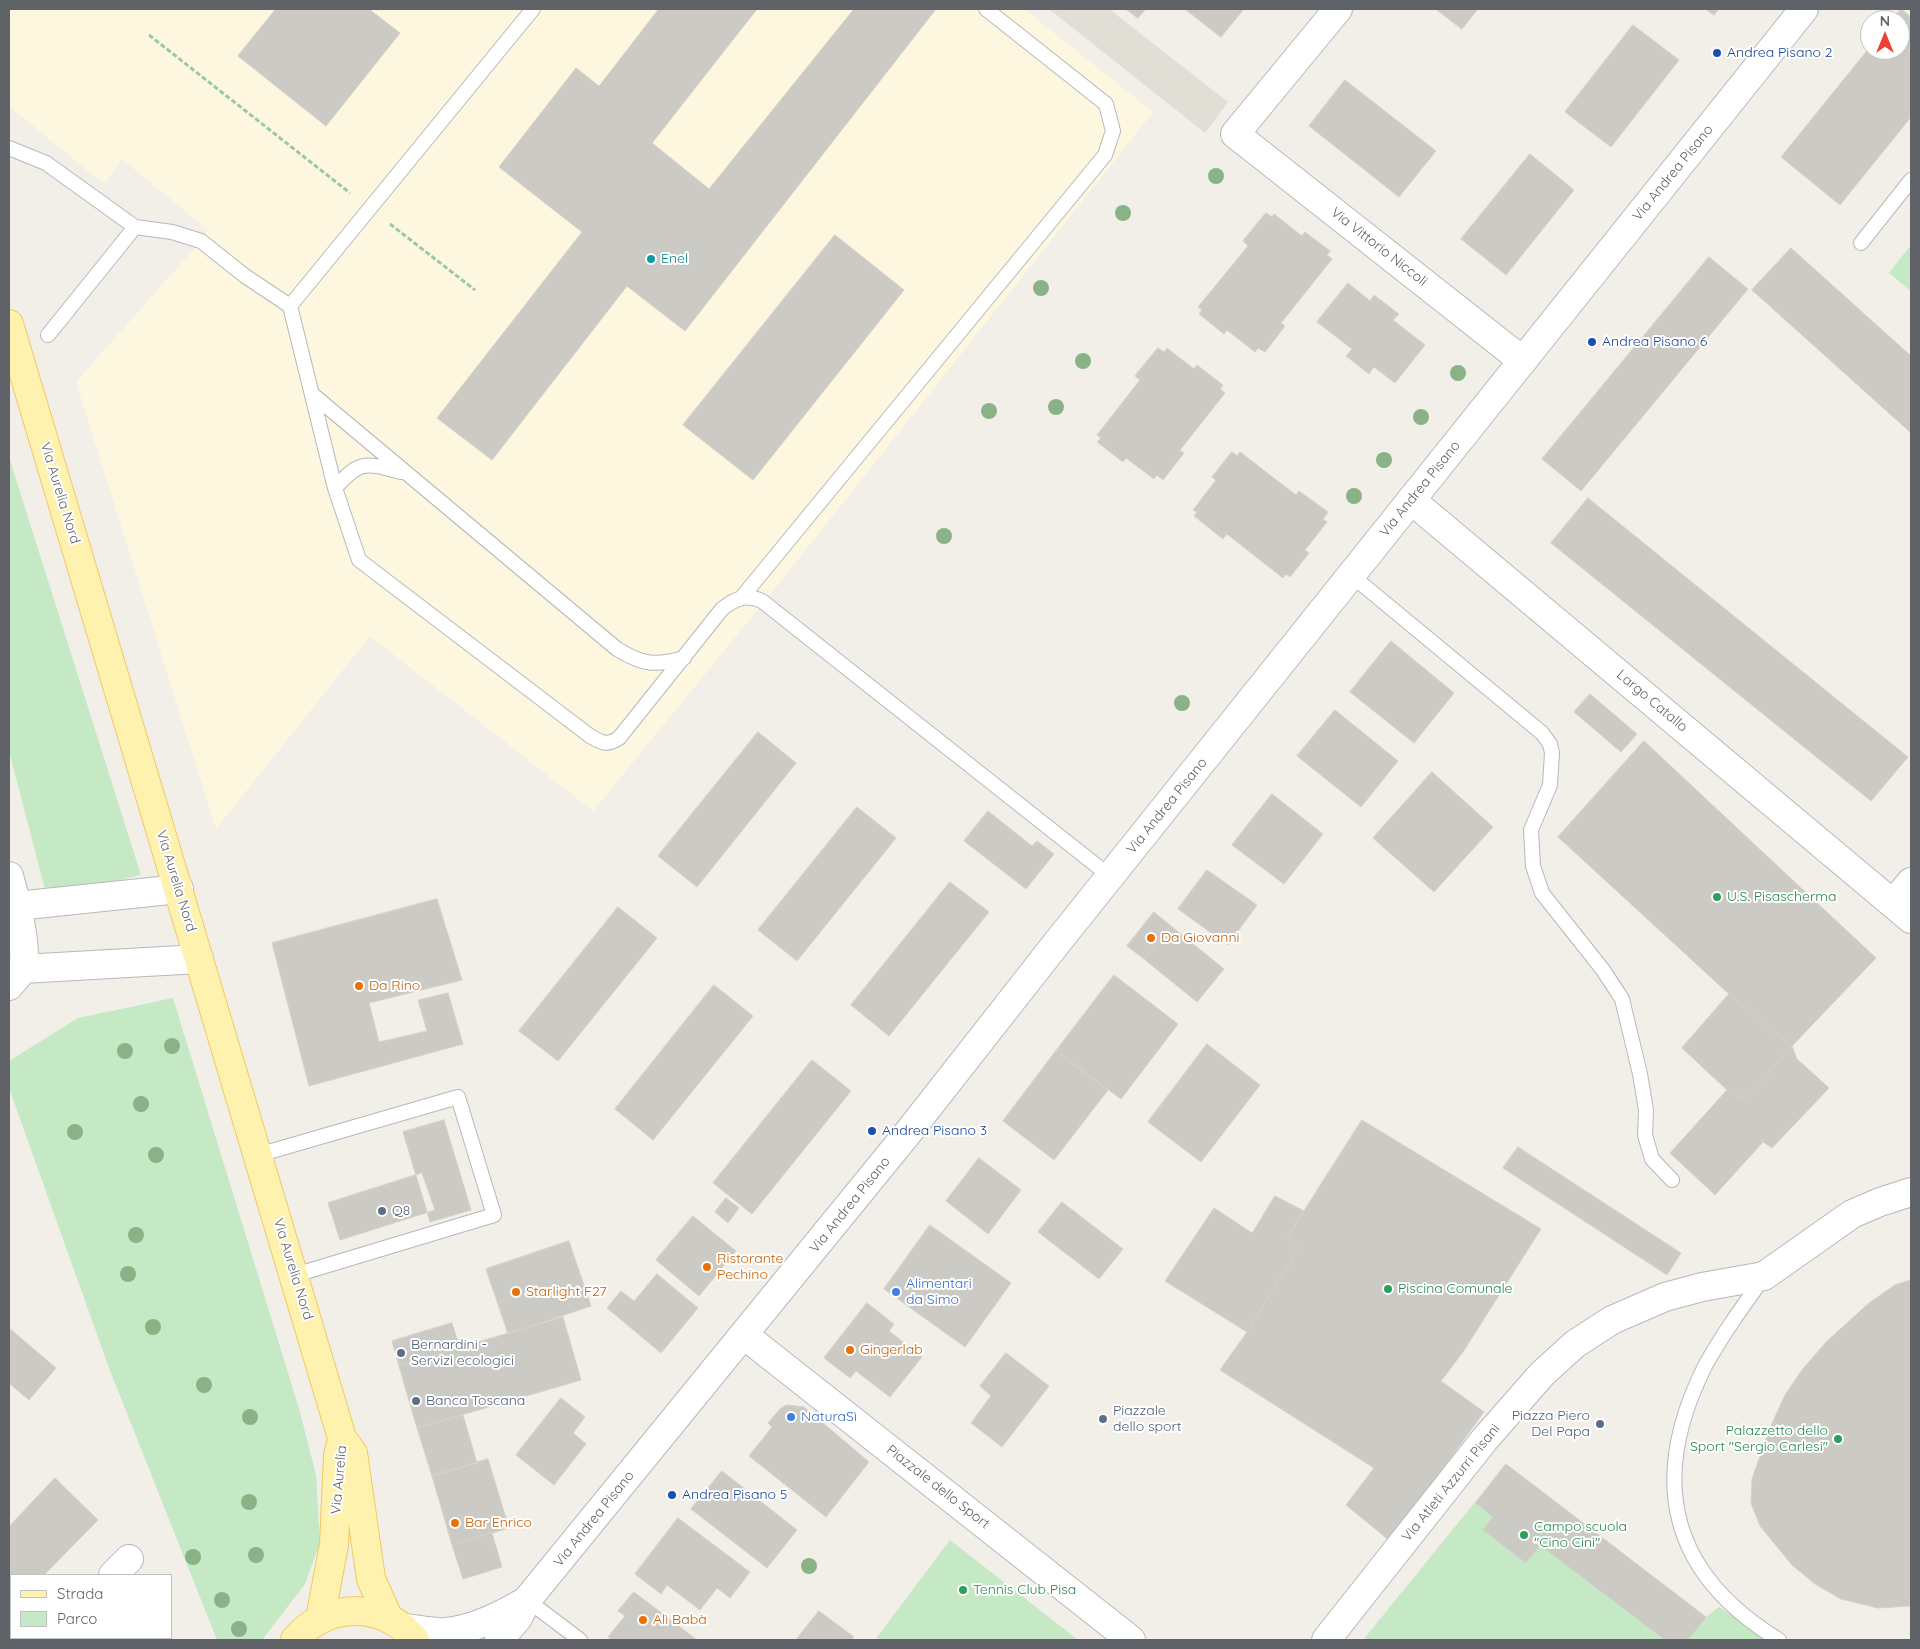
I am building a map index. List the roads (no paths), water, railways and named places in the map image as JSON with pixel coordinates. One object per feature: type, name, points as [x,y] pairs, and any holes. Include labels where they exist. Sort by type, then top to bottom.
[{"type":"main road","name":"Via Aurelia Nord","points":[[9,324],[295,1275],[342,1438]]},
{"type":"main road","name":"Via Aurelia","points":[[320,1619],[334,1545],[338,1455],[342,1438]]},
{"type":"main road","name":"Via Aurelia","points":[[342,1438],[353,1453],[371,1579],[403,1629]]},
{"type":"main road","points":[[294,1640],[320,1619],[337,1613],[355,1611],[373,1613],[403,1629]]},
{"type":"street","name":"Via Vittorio Niccoli","points":[[1338,9],[1235,134],[1523,361]]},
{"type":"street","name":"Via Andrea Pisano","points":[[499,1640],[518,1618],[527,1600],[907,1134],[1804,9]]},
{"type":"street","name":"Largo Catallo","points":[[1411,500],[1902,911]]},
{"type":"street","points":[[9,876],[17,906],[24,956],[16,977],[199,959]]},
{"type":"street","points":[[1902,911],[1911,882]]},
{"type":"street","points":[[17,906],[179,889]]},
{"type":"street","name":"Via Atleti Azzurri Pisani","points":[[1326,1640],[1485,1439],[1542,1374],[1568,1350],[1612,1320],[1664,1298],[1702,1286],[1764,1276],[1852,1214],[1911,1192]]},
{"type":"street","name":"Piazzale dello Sport","points":[[744,1335],[1131,1640]]},
{"type":"street","name":"Via Andrea Pisano","points":[[403,1629],[444,1632],[469,1627],[509,1611],[527,1600]]},
{"type":"lane","points":[[290,306],[533,9]]},
{"type":"lane","points":[[9,148],[46,164],[135,227],[172,232],[202,242],[245,276],[290,306],[335,488],[359,560],[590,736],[603,744],[611,743],[619,738],[722,609],[742,597],[1105,155],[1113,131],[1106,104],[986,9]]},
{"type":"lane","points":[[1860,243],[1911,180]]},
{"type":"lane","points":[[48,335],[135,227]]},
{"type":"lane","points":[[312,394],[617,649],[636,661],[649,663],[667,663],[684,658]]},
{"type":"lane","points":[[335,488],[352,469],[369,464],[406,473]]},
{"type":"lane","points":[[1351,576],[1542,733],[1550,744],[1552,753],[1550,785],[1531,830],[1533,866],[1542,893],[1603,970],[1622,999],[1640,1074],[1646,1110],[1645,1135],[1652,1159],[1672,1180]]},
{"type":"lane","points":[[742,597],[752,597],[762,601],[1110,877]]},
{"type":"lane","points":[[258,1155],[458,1097],[461,1106],[494,1215],[295,1275]]},
{"type":"lane","points":[[1764,1276],[1723,1336],[1695,1389],[1678,1441],[1675,1494],[1681,1530],[1700,1568],[1733,1606],[1779,1640]]},
{"type":"lane","points":[[527,1600],[580,1640]]},
{"type":"place","name":"Andrea Pisano 2","points":[[1717,53]]},
{"type":"place","name":"Enel","points":[[651,259]]},
{"type":"place","name":"Andrea Pisano 6","points":[[1592,342]]},
{"type":"place","name":"U.S. Pisascherma","points":[[1717,897]]},
{"type":"place","name":"Da Giovanni","points":[[1151,938]]},
{"type":"place","name":"Da Rino","points":[[359,986]]},
{"type":"place","name":"Andrea Pisano 3","points":[[872,1131]]},
{"type":"place","name":"Q8","points":[[382,1211]]},
{"type":"place","name":"Ristorante Pechino","points":[[707,1267]]},
{"type":"place","name":"Piscina Comunale","points":[[1388,1289]]},
{"type":"place","name":"Starlight F27","points":[[516,1292]]},
{"type":"place","name":"Alimentari da Simo","points":[[896,1292]]},
{"type":"place","name":"Gingerlab","points":[[850,1350]]},
{"type":"place","name":"Bernardini - Servizi ecologici","points":[[401,1353]]},
{"type":"place","name":"Banca Toscana","points":[[416,1401]]},
{"type":"place","name":"NaturaSì","points":[[791,1417]]},
{"type":"place","name":"Piazzale dello sport","points":[[1103,1419]]},
{"type":"place","name":"Piazza Piero Del Papa","points":[[1600,1424]]},
{"type":"place","name":"Palazzetto dello Sport \"Sergio Carlesi\"","points":[[1838,1439]]},
{"type":"place","name":"Andrea Pisano 5","points":[[672,1495]]},
{"type":"place","name":"Bar Enrico","points":[[455,1523]]},
{"type":"place","name":"Campo scuola \"Cino Cini\"","points":[[1524,1535]]},
{"type":"place","name":"Tennis Club Pisa","points":[[963,1590]]},
{"type":"place","name":"Alì Babà","points":[[643,1620]]}]
